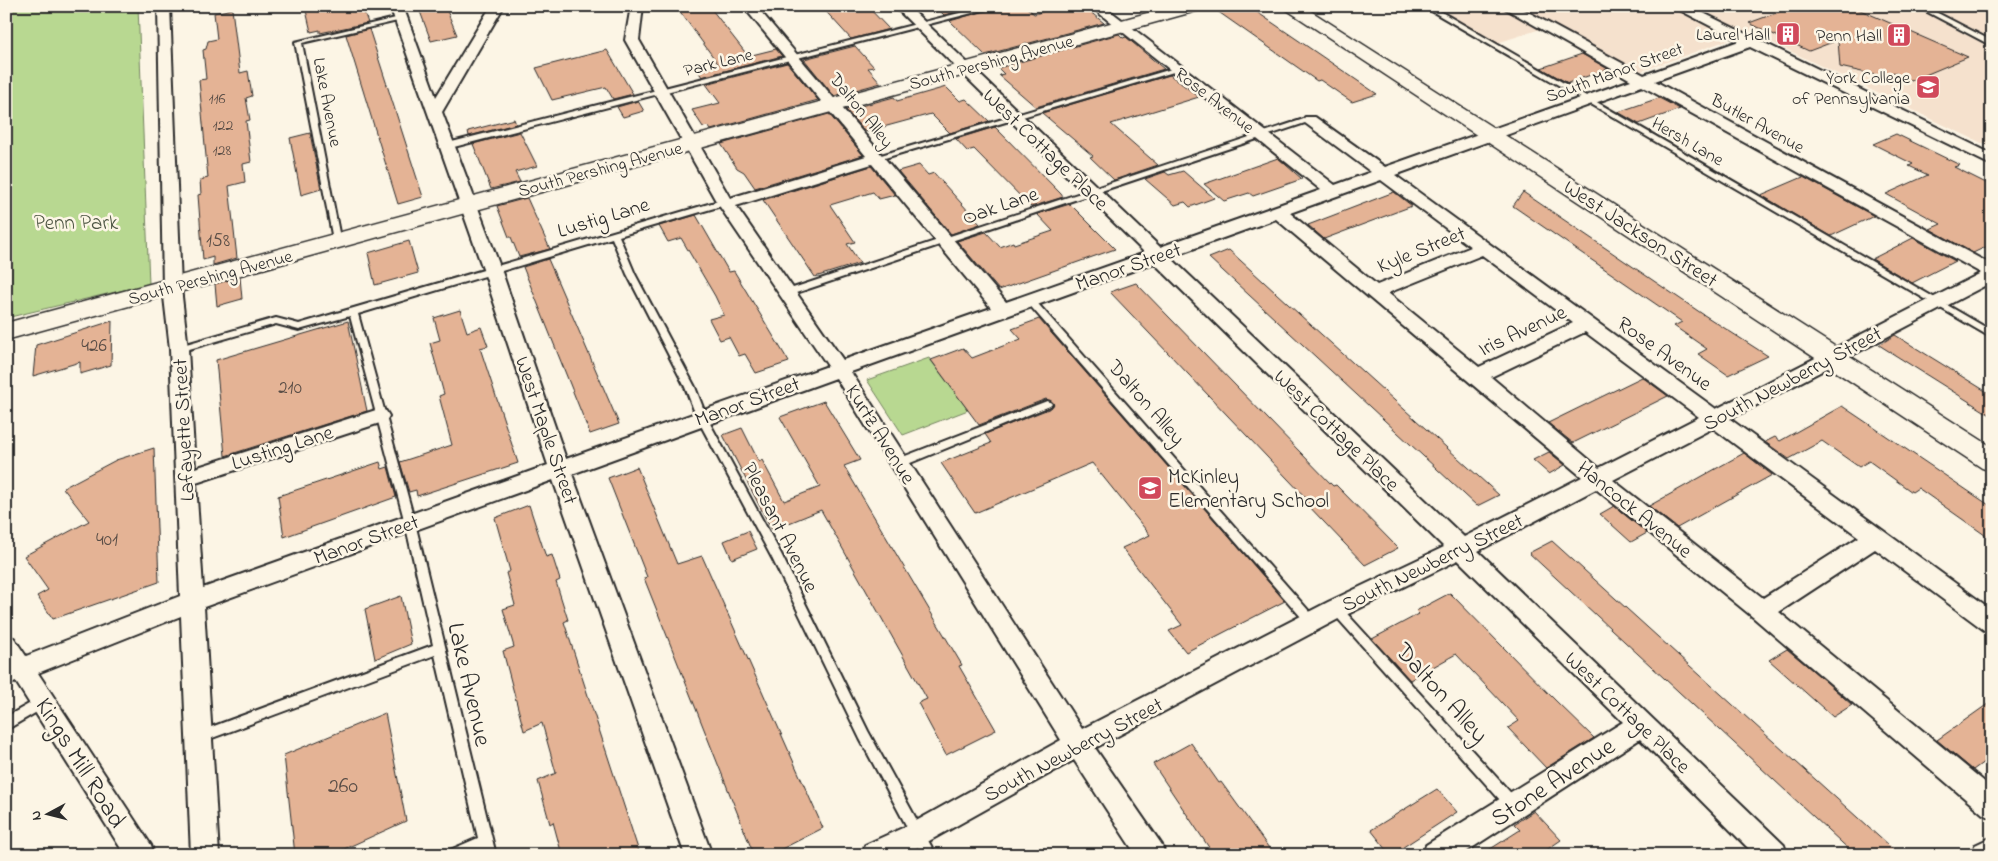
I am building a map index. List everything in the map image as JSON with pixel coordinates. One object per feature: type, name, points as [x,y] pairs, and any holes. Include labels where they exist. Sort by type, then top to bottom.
[{"type":"street","points":[[434,113],[498,6]]},
{"type":"street","name":"Kurtz Avenue","points":[[637,6],[632,40],[726,203],[839,368],[1078,744],[1152,855]]},
{"type":"street","name":"Dalton Alley","points":[[749,6],[1002,309]]},
{"type":"street","name":"West Cottage Place","points":[[900,6],[1642,724],[1774,855]]},
{"type":"street","name":"Rose Avenue","points":[[1096,6],[1175,70],[1334,192]]},
{"type":"street","name":"South Pershing Avenue","points":[[6,332],[338,243],[468,205],[1120,26],[1162,10],[1194,6]]},
{"type":"street","name":"West Jackson Street","points":[[1290,6],[1992,461]]},
{"type":"street","name":"Butler Avenue","points":[[1507,6],[1992,274]]},
{"type":"street","points":[[1678,6],[1992,160]]},
{"type":"street","name":"Lafayette Street","points":[[166,7],[172,288],[179,349],[205,855]]},
{"type":"street","name":"West Maple Street","points":[[398,13],[493,272],[560,470],[699,855]]},
{"type":"street","name":"South Manor Street","points":[[1490,136],[1750,42]]},
{"type":"street","name":"Rose Avenue","points":[[1310,120],[1992,623]]},
{"type":"street","name":"Manor Street","points":[[14,672],[191,602],[1029,299],[1279,213],[1490,136]]},
{"type":"street","name":"Lustig Lane","points":[[726,203],[875,158]]},
{"type":"street","name":"Hancock Avenue","points":[[1279,213],[1477,376],[1598,479],[1762,611],[1992,805]]},
{"type":"street","name":"Kyle Street","points":[[1375,292],[1484,248]]},
{"type":"street","name":"South Newberry Street","points":[[875,855],[918,834],[1078,744],[1312,622],[1598,479],[1992,274]]},
{"type":"street","name":"Iris Avenue","points":[[1477,376],[1586,324]]},
{"type":"street","name":"Lusting Lane","points":[[185,479],[379,416]]},
{"type":"street","points":[[1762,611],[1876,537]]},
{"type":"street","name":"Kings Mill Road","points":[[6,645],[14,672],[44,701],[140,855]]},
{"type":"street","name":"Stone Avenue","points":[[1436,855],[1642,724]]},
{"type":"street","points":[[1985,855],[1992,850]]},
{"type":"lane","name":"Park Lane","points":[[447,146],[921,27],[996,6]]},
{"type":"lane","name":"Hersh Lane","points":[[1426,6],[1992,335]]},
{"type":"lane","points":[[1919,6],[1992,44]]},
{"type":"lane","name":"Lake Avenue","points":[[338,243],[298,42],[398,13]]},
{"type":"lane","points":[[875,158],[1175,70]]},
{"type":"lane","name":"Oak Lane","points":[[787,292],[946,242],[1260,135],[1310,120]]},
{"type":"lane","name":"Lustig Lane","points":[[179,349],[276,322],[299,327],[726,203]]},
{"type":"lane","name":"Pleasant Avenue","points":[[616,236],[631,274],[690,387],[702,418],[777,557],[864,735],[929,855]]},
{"type":"lane","name":"Dalton Alley","points":[[1029,299],[1312,622]]},
{"type":"lane","points":[[352,312],[379,416],[410,523]]},
{"type":"lane","points":[[899,463],[1047,404]]},
{"type":"lane","name":"Lake Avenue","points":[[410,523],[489,855]]},
{"type":"lane","name":"Dalton Alley","points":[[1336,610],[1514,806]]},
{"type":"lane","points":[[198,738],[440,648]]},
{"type":"lane","points":[[6,724],[44,701]]},
{"type":"lane","points":[[455,855],[486,841]]},
{"type":"shaded area","name":"York College of Pennsylvania","points":[[1448,6],[1992,6],[1992,148],[1750,32],[1639,72],[1628,69],[1550,26],[1494,44],[1437,10]]},
{"type":"green space","name":"Penn Park","points":[[6,6],[138,6],[149,284],[6,318]]},
{"type":"green space","points":[[929,358],[968,410],[903,435],[867,380]]},
{"type":"building","points":[[305,6],[362,6],[368,23],[320,33],[320,30],[311,32]]},
{"type":"building","points":[[418,6],[445,6],[457,35],[431,41]]},
{"type":"building","points":[[676,6],[709,6],[748,56],[776,49],[782,56],[702,77],[698,71],[719,65]]},
{"type":"building","points":[[821,6],[867,6],[889,29],[851,39]]},
{"type":"building","points":[[935,6],[978,6],[944,15]]},
{"type":"building","points":[[1001,6],[1025,6],[1034,14],[1063,6],[1083,6],[1104,23],[985,55],[950,21]]},
{"type":"building","points":[[1210,6],[1248,6],[1377,94],[1352,102],[1320,80],[1317,81]]},
{"type":"building","points":[[1795,6],[1851,6],[1968,57],[1911,81],[1893,72],[1893,79],[1840,67],[1838,40],[1809,51],[1749,23]]},
{"type":"building","points":[[232,9],[240,73],[248,71],[252,96],[246,98],[250,120],[246,121],[251,162],[243,164],[245,182],[229,186],[237,258],[213,265],[213,257],[203,260],[198,195],[201,194],[200,180],[208,178],[199,80],[206,79],[203,50],[206,49],[208,41],[217,39],[214,13]]},
{"type":"building","points":[[369,29],[423,197],[398,204],[346,35]]},
{"type":"building","points":[[1119,34],[1123,38],[1126,37],[1164,69],[1036,107],[999,75],[1004,74],[998,68]]},
{"type":"building","points":[[855,46],[874,67],[868,68],[881,83],[834,96],[804,59]]},
{"type":"building","points":[[607,50],[633,94],[613,99],[606,87],[552,100],[536,68]]},
{"type":"building","points":[[1582,54],[1608,69],[1568,83],[1541,68]]},
{"type":"building","points":[[787,63],[818,100],[711,130],[708,126],[703,127],[692,110],[720,103],[706,84]]},
{"type":"building","points":[[1170,75],[1199,97],[1111,124],[1158,165],[1114,180],[1090,157],[1093,156],[1042,113]]},
{"type":"building","points":[[946,87],[960,101],[966,99],[989,121],[950,133],[931,114],[865,132],[846,110],[894,97],[897,101]]},
{"type":"building","points":[[1659,98],[1680,109],[1639,124],[1618,112]]},
{"type":"building","points":[[638,101],[644,111],[623,117],[617,107]]},
{"type":"building","points":[[829,114],[863,155],[755,188],[744,172],[737,168],[721,144]]},
{"type":"building","points":[[514,119],[516,124],[469,136],[468,131]]},
{"type":"building","points":[[995,127],[1063,197],[1031,207],[974,149],[967,151],[956,139]]},
{"type":"building","points":[[520,132],[537,166],[515,172],[520,182],[491,189],[473,144]]},
{"type":"building","points":[[310,133],[321,189],[301,195],[290,138]]},
{"type":"building","points":[[1896,134],[1960,165],[1954,167],[1992,186],[1992,244],[1973,253],[1930,229],[1941,224],[1886,194],[1928,175],[1909,166],[1913,164],[1873,144]]},
{"type":"building","points":[[1278,158],[1302,179],[1253,196],[1249,193],[1224,201],[1204,184]]},
{"type":"building","points":[[919,165],[928,175],[934,173],[980,224],[951,234],[898,171]]},
{"type":"building","points":[[871,166],[895,195],[879,199],[873,192],[830,205],[855,242],[847,244],[860,263],[815,277],[763,200]]},
{"type":"building","points":[[1183,171],[1214,198],[1190,207],[1185,202],[1175,205],[1145,179],[1165,172],[1169,175]]},
{"type":"building","points":[[1803,177],[1874,216],[1831,236],[1761,195]]},
{"type":"building","points":[[1394,192],[1412,206],[1324,239],[1308,225]]},
{"type":"building","points":[[1523,192],[1701,313],[1768,356],[1728,375],[1698,354],[1707,349],[1674,326],[1682,322],[1513,206]]},
{"type":"building","points":[[527,198],[550,249],[519,257],[497,206]]},
{"type":"building","points":[[1070,204],[1115,249],[999,290],[957,241],[986,232],[1000,247],[1013,242],[1014,244],[1053,231],[1037,214]]},
{"type":"building","points":[[696,215],[729,272],[734,271],[789,362],[756,373],[745,354],[739,356],[729,337],[720,340],[709,319],[724,315],[715,296],[681,238],[668,242],[659,226]]},
{"type":"building","points":[[1913,238],[1955,261],[1912,283],[1872,259]]},
{"type":"building","points":[[409,241],[418,273],[375,285],[368,253]]},
{"type":"building","points":[[1229,250],[1499,495],[1477,506],[1209,258]]},
{"type":"building","points":[[548,259],[619,424],[590,434],[523,267]]},
{"type":"building","points":[[240,277],[242,299],[217,306],[215,284]]},
{"type":"building","points":[[1136,283],[1333,486],[1336,485],[1398,548],[1365,565],[1303,500],[1307,499],[1110,292]]},
{"type":"building","points":[[460,310],[467,332],[481,327],[488,346],[480,348],[518,463],[417,496],[416,490],[409,492],[400,462],[452,445],[439,396],[444,394],[430,343],[440,340],[434,318]]},
{"type":"building","name":"McKinley Elementary School","points":[[1039,319],[1285,601],[1186,652],[1169,631],[1182,625],[1122,548],[1150,535],[1092,463],[975,513],[941,463],[991,443],[985,434],[1051,408],[1054,404],[1046,399],[979,425],[931,360],[963,348],[972,358],[1021,339],[1012,329]]},
{"type":"building","points":[[112,321],[111,365],[80,374],[80,362],[33,376],[36,345]]},
{"type":"building","points":[[348,321],[367,411],[225,456],[216,360]]},
{"type":"building","points":[[1895,335],[1992,395],[1992,416],[1879,345]]},
{"type":"building","points":[[1642,377],[1668,396],[1573,443],[1548,423]]},
{"type":"building","points":[[824,401],[860,460],[844,466],[962,665],[959,666],[996,730],[946,755],[918,703],[927,699],[821,510],[772,530],[723,435],[742,428],[759,462],[762,460],[784,501],[820,487],[780,417]]},
{"type":"building","points":[[1842,406],[1992,507],[1992,540],[1918,488],[1912,492],[1869,461],[1859,467],[1822,441],[1789,459],[1765,442],[1775,437],[1780,441]]},
{"type":"building","points":[[154,448],[159,582],[53,619],[37,596],[48,590],[24,556],[89,521],[63,488],[116,460]]},
{"type":"building","points":[[1549,452],[1565,465],[1549,474],[1533,460]]},
{"type":"building","points":[[1744,453],[1772,475],[1677,528],[1649,506]]},
{"type":"building","points":[[380,462],[382,469],[388,467],[396,497],[284,537],[278,496]]},
{"type":"building","points":[[637,467],[677,564],[702,556],[823,828],[770,855],[754,855],[644,578],[647,577],[608,478]]},
{"type":"building","points":[[529,505],[546,557],[552,555],[560,580],[556,582],[568,620],[564,622],[640,855],[562,855],[553,822],[550,824],[538,781],[556,773],[542,723],[524,731],[503,651],[514,647],[503,609],[515,605],[506,573],[510,571],[495,518]]},
{"type":"building","points":[[1614,506],[1647,533],[1631,542],[1600,514]]},
{"type":"building","points":[[748,531],[757,549],[732,559],[724,541]]},
{"type":"building","points":[[1552,541],[1899,855],[1855,855],[1529,553]]},
{"type":"building","points":[[1450,593],[1594,738],[1546,768],[1508,728],[1519,721],[1456,654],[1410,680],[1372,639],[1419,614],[1416,611]]},
{"type":"building","points":[[401,596],[411,644],[375,659],[365,609]]},
{"type":"building","points":[[1787,649],[1852,705],[1833,717],[1769,660]]},
{"type":"building","points":[[1992,701],[1992,756],[1973,770],[1937,740]]},
{"type":"building","points":[[385,713],[406,821],[331,855],[295,855],[284,755]]},
{"type":"building","points":[[1191,743],[1274,855],[1214,855],[1153,764]]},
{"type":"building","points":[[1437,789],[1457,812],[1391,855],[1371,830]]},
{"type":"building","points":[[1534,811],[1561,840],[1539,855],[1481,855],[1520,830],[1514,824]]},
{"type":"place","name":"Laurel Hall","points":[[1788,34]]},
{"type":"place","name":"Penn Hall","points":[[1899,35]]},
{"type":"place","name":"York College of Pennsylvania","points":[[1928,87]]},
{"type":"place","name":"McKinley Elementary School","points":[[1150,488]]}]
